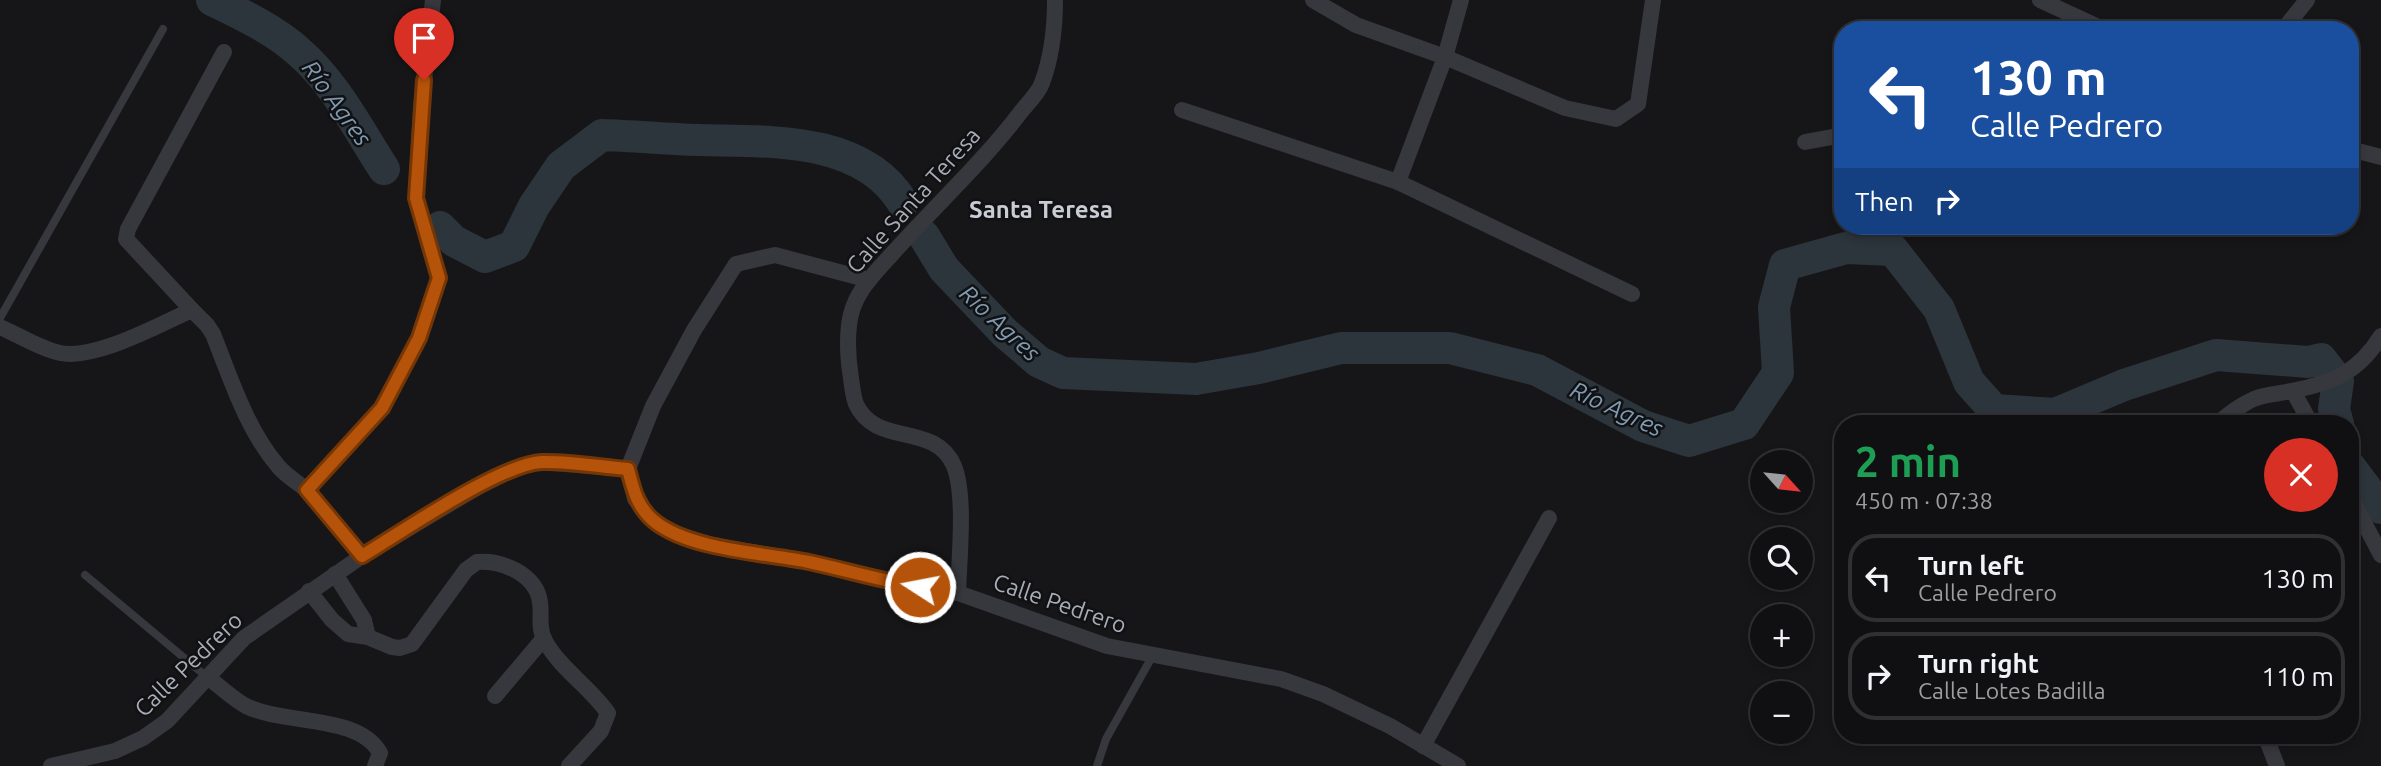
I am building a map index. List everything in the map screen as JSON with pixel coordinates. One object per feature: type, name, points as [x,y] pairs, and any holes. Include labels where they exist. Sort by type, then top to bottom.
[{"type":"street","points":[[307,490],[382,408],[419,338],[439,278],[416,198],[421,107],[433,0]]},
{"type":"street","name":"Calle Santa Teresa","points":[[958,593],[960,511],[958,481],[953,464],[943,451],[928,439],[883,430],[863,416],[855,401],[848,358],[849,324],[856,298],[869,280],[929,212],[1005,133],[1041,86],[1055,31],[1055,0]]},
{"type":"street","points":[[1313,0],[1356,25],[1445,57],[1565,108],[1616,118],[1638,104],[1653,0]]},
{"type":"street","points":[[1398,182],[1445,57],[1461,0]]},
{"type":"street","points":[[2040,0],[2086,21]]},
{"type":"street","points":[[2290,21],[2307,0]]},
{"type":"street","points":[[224,52],[128,229],[126,239],[207,324],[239,401],[278,467],[307,490],[362,556]]},
{"type":"street","points":[[1182,110],[1398,182],[1632,294]]},
{"type":"street","points":[[1805,142],[1834,137]]},
{"type":"street","points":[[2359,151],[2381,157]]},
{"type":"street","points":[[628,469],[653,405],[694,330],[736,264],[775,255],[869,280]]},
{"type":"street","points":[[0,327],[57,352],[74,355],[92,352],[192,310]]},
{"type":"street","points":[[2227,415],[2256,398],[2321,384],[2350,372],[2368,356],[2381,336]]},
{"type":"street","points":[[2293,391],[2306,415]]},
{"type":"street","name":"Calle Pedrero","points":[[51,766],[115,751],[143,738],[167,721],[244,638],[309,592],[362,556],[478,487],[514,469],[540,462],[628,469],[635,499],[653,521],[677,534],[711,545],[958,593],[1107,646],[1281,679],[1323,694],[1390,726],[1458,766]]},
{"type":"street","points":[[2359,513],[2381,555]]},
{"type":"street","points":[[1423,746],[1549,518]]},
{"type":"street","points":[[309,592],[332,620],[348,634],[400,648],[412,643],[466,570],[477,562],[512,569],[528,579],[534,585],[540,600],[544,638],[558,658],[608,713],[601,731],[569,766]]},
{"type":"street","points":[[335,574],[365,620],[368,638]]},
{"type":"street","points":[[495,696],[544,638]]},
{"type":"street","points":[[207,677],[246,706],[277,716],[351,730],[367,738],[380,754],[375,766]]},
{"type":"street","points":[[2268,744],[2277,766]]},
{"type":"lane","points":[[0,318],[163,29]]},
{"type":"lane","points":[[85,575],[207,677]]},
{"type":"lane","points":[[1097,766],[1106,739],[1153,655]]},
{"type":"waterway","name":"Río Agres","points":[[212,0],[269,30],[312,64],[345,107],[384,169]]},
{"type":"waterway","name":"Río Agres","points":[[440,227],[454,241],[485,257],[514,246],[534,206],[561,166],[602,135],[753,141],[811,147],[838,154],[863,165],[885,181],[903,203]]},
{"type":"waterway","name":"Río Agres","points":[[924,236],[944,269],[1005,333],[1039,362],[1063,373],[1196,379],[1259,368],[1341,348],[1450,348],[1537,370],[1643,426],[1689,441],[1744,424],[1778,373],[1774,307],[1785,265],[1846,248],[1893,250],[1939,309],[1969,382],[1994,410],[2055,414],[2124,385],[2216,355],[2308,362],[2321,359],[2338,381],[2336,415]]},
{"type":"waterway","name":"Río Agres","points":[[2359,479],[2381,508]]},
{"type":"district","name":"Santa Teresa","points":[[1041,209]]},
{"type":"route","points":[[424,80],[416,198],[439,278],[419,338],[382,408],[307,490],[362,556],[478,487],[514,469],[540,462],[628,469],[635,499],[653,521],[677,534],[711,545],[809,562],[920,587]]}]
